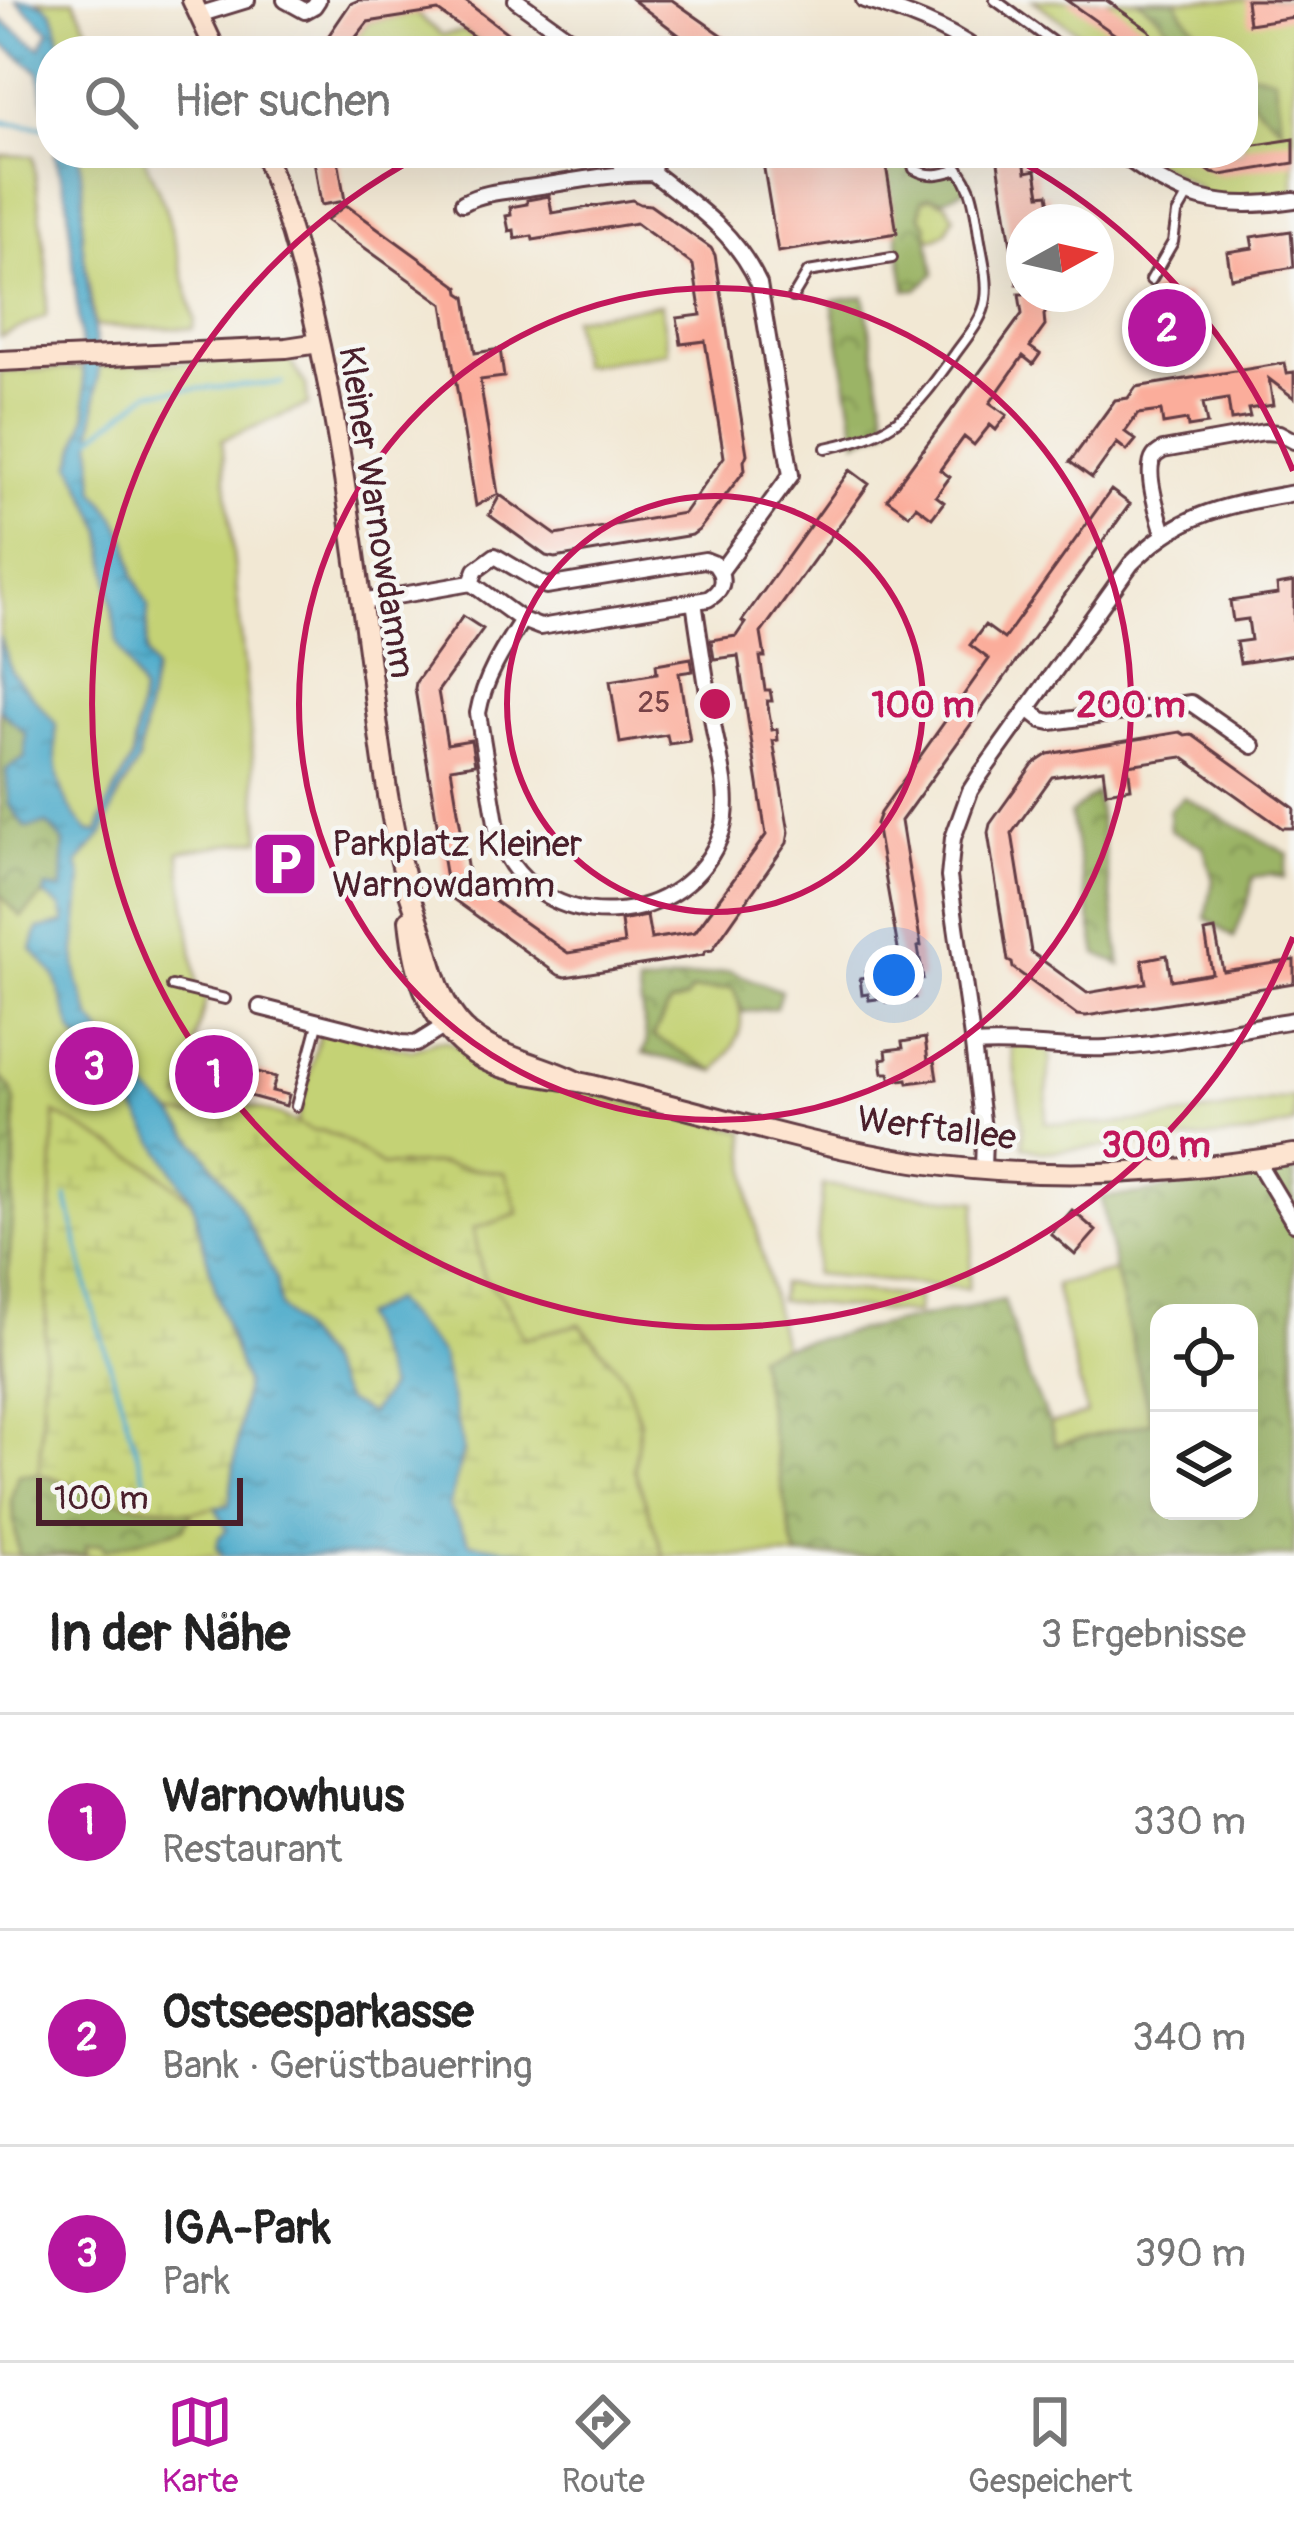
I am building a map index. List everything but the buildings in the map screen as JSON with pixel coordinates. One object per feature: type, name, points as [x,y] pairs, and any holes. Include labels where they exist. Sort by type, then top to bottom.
[{"type":"street","points":[[209,36],[195,7],[247,0]]},
{"type":"street","points":[[285,0],[305,10],[318,0]]},
{"type":"street","points":[[517,0],[566,36]]},
{"type":"street","points":[[864,0],[906,7],[957,36]]},
{"type":"street","name":"Kleiner Warnowdamm","points":[[269,168],[319,344],[407,885],[448,1022]]},
{"type":"street","points":[[625,168],[631,173]]},
{"type":"street","points":[[652,173],[653,168]]},
{"type":"street","points":[[1144,168],[1188,195],[1224,203],[1262,205],[1294,200]]},
{"type":"street","points":[[463,203],[475,196],[652,173],[722,229],[751,267],[763,298],[791,475],[720,572]]},
{"type":"street","points":[[0,362],[319,344]]},
{"type":"street","points":[[1164,532],[1150,469],[1153,458],[1163,450],[1264,432],[1294,441]]},
{"type":"street","points":[[983,1169],[984,1138],[949,863],[970,791],[1132,564],[1164,532],[1232,504],[1294,493]]},
{"type":"street","points":[[362,602],[471,583],[522,620],[540,627],[708,599],[721,586],[720,572],[706,560],[546,586],[495,556],[483,563],[471,583]]},
{"type":"street","points":[[522,620],[482,693],[478,713],[494,820],[507,860],[524,879],[568,907],[609,911],[663,900],[682,888],[709,857],[722,829],[724,789],[694,601]]},
{"type":"street","points":[[1028,709],[1051,722],[1191,703],[1253,746]]},
{"type":"street","points":[[260,1007],[416,1044],[448,1022]]},
{"type":"street","points":[[973,1045],[1134,1046],[1294,1020]]},
{"type":"street","name":"Werftallee","points":[[448,1022],[486,1046],[578,1082],[916,1162],[1121,1173],[1294,1154]]},
{"type":"street","points":[[1259,1160],[1294,1223]]},
{"type":"lane","points":[[995,0],[1044,36]]},
{"type":"lane","points":[[826,448],[882,433],[900,421],[932,387],[982,315],[987,293],[974,200],[961,169],[938,175],[914,168]]},
{"type":"lane","points":[[1151,280],[1173,242],[1177,214],[1188,195]]},
{"type":"lane","points":[[793,297],[808,272],[892,258]]},
{"type":"lane","points":[[172,986],[225,999]]},
{"type":"lane","points":[[296,1106],[319,1022]]},
{"type":"green space","points":[[39,0],[74,0],[92,36],[58,36],[53,13]]},
{"type":"green space","points":[[1033,0],[1294,0],[1294,200],[1197,199],[1199,188],[1166,168],[1258,168],[1258,36],[1083,36]]},
{"type":"green space","points":[[1138,0],[1176,0],[1206,36],[1173,36],[1160,17]]},
{"type":"green space","points":[[416,14],[442,35],[465,31],[472,36],[357,36],[368,22]]},
{"type":"green space","points":[[1258,74],[1274,77],[1282,128],[1258,107]]},
{"type":"green space","points":[[0,155],[33,156],[48,276],[46,316],[0,337]]},
{"type":"green space","points":[[81,168],[149,168],[165,206],[195,320],[193,329],[95,326],[82,241]]},
{"type":"green space","points":[[886,168],[919,168],[924,174],[961,169],[971,187],[942,200],[922,200],[920,216],[926,224],[934,274],[917,289],[906,290]]},
{"type":"green space","points":[[930,197],[947,204],[954,216],[946,232],[934,239],[928,237],[920,216],[922,200]]},
{"type":"green space","points":[[864,296],[888,428],[857,441],[832,301]]},
{"type":"green space","points":[[661,304],[668,352],[580,366],[572,318]]},
{"type":"green space","points":[[288,358],[306,385],[308,405],[222,440],[261,839],[179,852],[197,986],[207,995],[181,1099],[307,1130],[297,1123],[321,1028],[411,1050],[446,1041],[515,1075],[745,1131],[750,1200],[783,1346],[758,1356],[798,1556],[664,1556],[634,1469],[640,1422],[524,1338],[503,1299],[483,1277],[473,1229],[439,1164],[382,1166],[206,1192],[266,1556],[0,1556],[0,372],[83,368],[87,413],[72,464],[103,531],[117,643],[142,692],[132,759],[99,832],[89,832],[90,849],[138,762],[154,671],[146,654],[148,606],[134,575],[129,545],[95,490],[92,440],[99,366]]},
{"type":"green space","points":[[0,709],[26,733],[35,792],[64,842],[62,891],[46,888],[21,917],[0,895]]},
{"type":"green space","points":[[1096,793],[1121,965],[1097,954],[1070,814]]},
{"type":"green space","points":[[1184,797],[1288,854],[1284,878],[1253,877],[1234,938],[1206,918],[1213,880],[1203,846],[1170,830],[1169,810]]},
{"type":"green space","points":[[730,971],[781,991],[776,1008],[743,1012],[733,988],[691,991],[686,999],[670,1004],[653,1036],[716,1071],[643,1053],[647,1043],[638,986]]},
{"type":"green space","points":[[734,988],[741,1023],[731,1050],[716,1071],[652,1036],[670,1004],[686,999],[690,991]]},
{"type":"green space","points":[[1011,1044],[1047,1046],[1045,1123],[1139,1121],[1294,1097],[1294,1124],[1247,1135],[1042,1152],[1023,1146]]},
{"type":"green space","points":[[0,1077],[11,1088],[15,1103],[15,1169],[0,1400]]},
{"type":"green space","points":[[227,1099],[343,1139],[382,1166],[439,1164],[505,1173],[519,1214],[473,1229],[483,1277],[503,1299],[524,1338],[580,1324],[624,1376],[640,1422],[634,1469],[664,1556],[552,1556],[470,1544],[449,1507],[463,1450],[372,1340],[390,1387],[370,1415],[345,1402],[321,1356],[280,1307],[276,1278],[173,1114],[198,1116]]},
{"type":"green space","points":[[55,1113],[153,1168],[192,1201],[245,1384],[229,1505],[192,1512],[132,1504],[39,1474]]},
{"type":"green space","points":[[1294,1171],[1294,1556],[798,1556],[757,1355],[1004,1300],[1055,1445],[1150,1422],[1150,1520],[1258,1520],[1258,1304],[1150,1304],[1150,1418],[1101,1197],[1142,1194],[1194,1181]]},
{"type":"green space","points":[[823,1185],[977,1201],[968,1289],[814,1274]]},
{"type":"green space","points":[[1115,1271],[1150,1422],[1055,1445],[1050,1424],[1087,1414],[1055,1285]]},
{"type":"green space","points":[[781,1284],[918,1297],[917,1314],[779,1301]]},
{"type":"green space","points":[[18,1474],[39,1474],[132,1504],[192,1512],[184,1528],[104,1550],[102,1544],[85,1546],[86,1554],[19,1556],[11,1499]]},
{"type":"water","points":[[16,0],[47,7],[59,36],[46,36],[49,31]]},
{"type":"water","points":[[0,19],[36,45],[36,70],[0,42]]},
{"type":"water","points":[[58,168],[81,168],[82,241],[99,366],[92,440],[95,490],[129,545],[134,575],[148,606],[146,654],[154,670],[138,762],[103,834],[78,863],[82,879],[75,952],[78,981],[91,1018],[134,1079],[173,1114],[237,1201],[276,1278],[280,1307],[321,1356],[345,1401],[370,1414],[389,1387],[361,1317],[392,1300],[441,1354],[463,1450],[449,1507],[470,1543],[552,1556],[224,1556],[217,1548],[227,1530],[216,1508],[229,1505],[245,1384],[192,1201],[129,1099],[73,1033],[55,976],[32,949],[38,929],[65,923],[61,907],[44,895],[46,887],[62,890],[64,842],[47,824],[26,828],[9,805],[6,770],[25,758],[26,734],[0,709],[0,637],[11,671],[56,724],[60,783],[70,807],[89,832],[98,832],[132,759],[142,692],[117,643],[103,531],[72,464],[87,413],[67,197]]},
{"type":"waterway","points":[[0,122],[36,126]]},
{"type":"waterway","points":[[89,440],[150,392],[282,383]]},
{"type":"waterway","points":[[67,1197],[92,1306],[145,1479]]},
{"type":"place","name":"Ostseesparkasse","points":[[1167,328]]},
{"type":"place","name":"Parkplatz Kleiner Warnowdamm","points":[[285,864]]},
{"type":"place","name":"IGA-Park","points":[[94,1066]]},
{"type":"place","name":"Warnowhuus","points":[[214,1074]]}]
